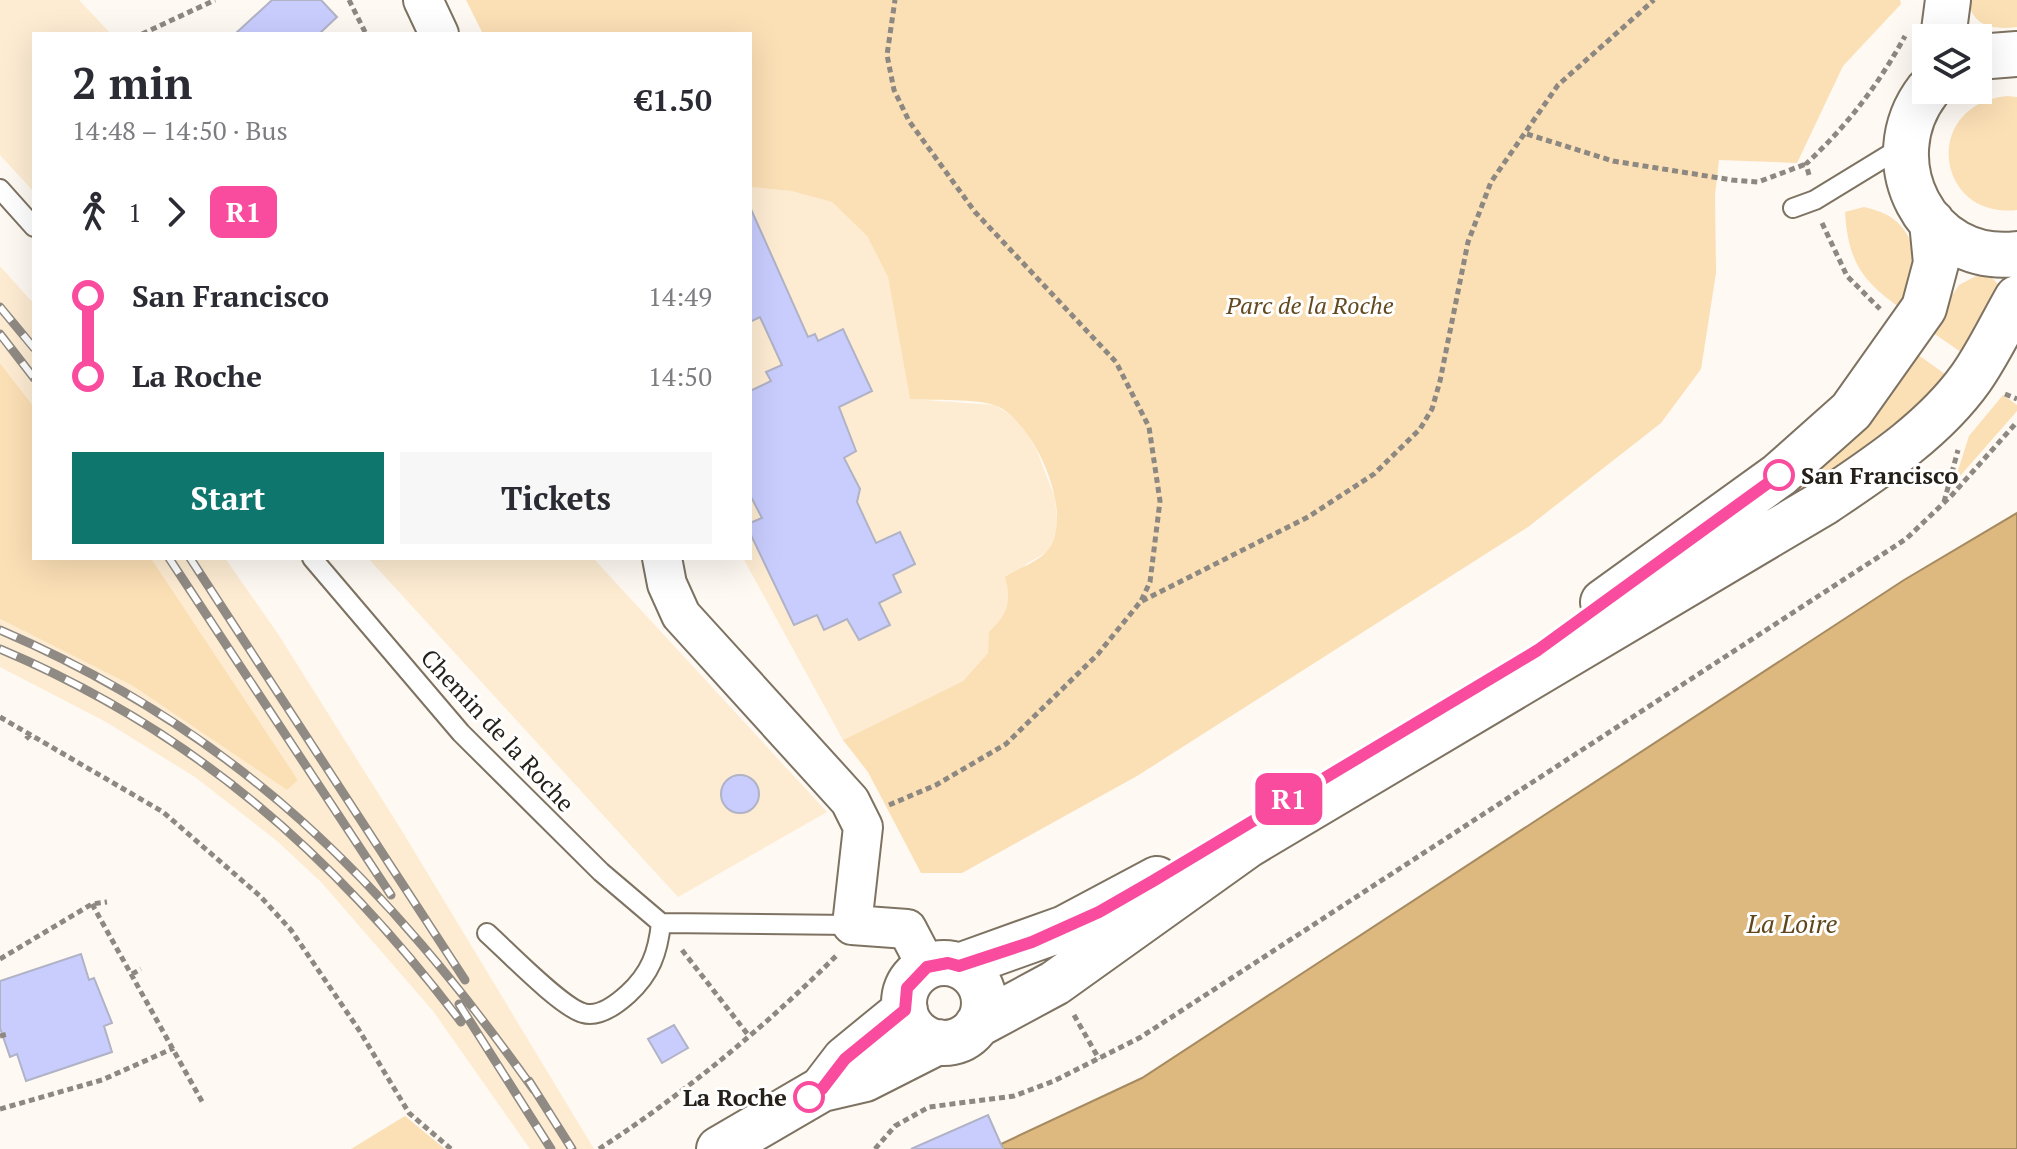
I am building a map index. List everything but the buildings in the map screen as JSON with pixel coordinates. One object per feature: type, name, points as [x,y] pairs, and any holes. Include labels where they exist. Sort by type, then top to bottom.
[{"type":"main road","points":[[1932,24],[1948,0]]},
{"type":"main road","points":[[1992,56],[2017,54]]},
{"type":"main road","points":[[1920,104],[1910,122],[1905,145],[1910,186],[1932,222],[1959,244],[1976,250],[2017,254]]},
{"type":"main road","points":[[938,1042],[916,1031],[905,1010],[907,988],[943,966],[1065,928],[1153,881],[1538,650],[1779,475],[1851,411],[1924,308],[1936,263],[1932,222]]},
{"type":"main road","points":[[719,1149],[822,1089],[865,1079],[938,1042],[956,1041],[977,1025],[1055,983],[1220,863],[1825,502],[1880,465],[1918,434],[1970,379],[2017,298]]},
{"type":"main road","points":[[943,966],[974,976],[982,991],[984,1009],[977,1025]]},
{"type":"main road","points":[[822,1089],[845,1059],[905,1010]]},
{"type":"street","points":[[423,0],[438,32]]},
{"type":"street","points":[[662,560],[667,584],[681,615],[850,801],[863,827],[852,925],[907,929],[943,966]]},
{"type":"lane","points":[[1793,208],[1815,200],[1905,145]]},
{"type":"lane","points":[[0,189],[32,225]]},
{"type":"lane","name":"Chemin de la Roche","points":[[314,560],[461,733],[601,872],[661,923]]},
{"type":"lane","points":[[487,933],[567,1003],[583,1013],[597,1013],[617,1004],[640,983],[658,954],[661,923],[852,925]]},
{"type":"path","points":[[146,32],[215,0]]},
{"type":"path","points":[[349,0],[365,32]]},
{"type":"path","points":[[859,820],[936,785],[1006,744],[1098,654],[1141,601],[1150,582],[1156,553],[1160,501],[1149,427],[1116,362],[975,212],[909,121],[894,90],[887,55],[895,0]]},
{"type":"path","points":[[1141,601],[1308,517],[1374,474],[1420,429],[1432,409],[1457,292],[1479,211],[1491,182],[1558,85],[1654,0]]},
{"type":"path","points":[[1527,134],[1613,161],[1758,182],[1806,164],[1837,135],[1869,94],[1912,49]]},
{"type":"path","points":[[1806,164],[1815,200]]},
{"type":"path","points":[[875,1149],[895,1126],[929,1107],[1014,1096],[1054,1081],[1141,1037],[1906,539],[1952,495],[2017,422]]},
{"type":"path","points":[[0,717],[163,812],[260,896],[291,930],[359,1030],[409,1113],[451,1149]]},
{"type":"path","points":[[26,739],[32,733]]},
{"type":"path","points":[[0,959],[92,904],[107,902]]},
{"type":"path","points":[[92,904],[204,1105]]},
{"type":"path","points":[[661,923],[749,1036]]},
{"type":"path","points":[[599,1149],[666,1102],[749,1036],[845,947],[852,925]]},
{"type":"path","points":[[132,974],[141,969]]},
{"type":"path","points":[[0,1036],[8,1034]]},
{"type":"path","points":[[0,1109],[102,1080],[174,1048]]},
{"type":"shaded area","points":[[0,0],[79,0],[109,32],[32,32],[32,190],[0,155]]},
{"type":"shaded area","points":[[752,187],[791,191],[832,202],[867,236],[888,276],[910,399],[995,405],[1021,422],[1037,451],[1055,498],[1058,531],[1047,552],[1026,564],[1004,618],[990,632],[988,653],[963,681],[843,740],[744,560],[752,560]]},
{"type":"shaded area","points":[[0,266],[32,302],[32,404],[0,363]]},
{"type":"shaded area","points":[[152,560],[226,560],[278,634],[402,831],[594,1149],[530,1149],[433,1011],[322,883],[277,841],[195,777],[106,722],[0,667],[0,619],[133,686],[287,790],[298,780]]},
{"type":"shaded area","points":[[370,560],[595,560],[827,812],[678,897]]},
{"type":"green space","name":"Parc de la Roche","points":[[466,0],[1900,0],[1901,4],[1843,66],[1797,163],[1719,160],[1715,195],[1716,273],[1701,369],[1661,423],[1528,527],[1137,776],[962,873],[921,873],[868,772],[843,740],[963,681],[988,653],[989,632],[1007,607],[1005,577],[1043,555],[1055,535],[1057,516],[1054,494],[1037,450],[1025,430],[997,406],[967,401],[910,399],[888,277],[867,236],[832,202],[791,191],[752,187],[752,32],[482,32]]},
{"type":"green space","points":[[1968,0],[2017,0],[2017,27],[2000,28],[1984,24]]},
{"type":"green space","points":[[2017,97],[2017,210],[1990,208],[1969,197],[1955,180],[1949,160],[1951,138],[1961,119],[1979,104],[1992,104],[1992,100]]},
{"type":"green space","points":[[1864,207],[1889,216],[1898,223],[1914,250],[1919,276],[1899,307],[1875,288],[1853,256],[1845,212]]},
{"type":"green space","points":[[1976,276],[1992,278],[2002,288],[1968,357],[1929,330],[1959,285]]},
{"type":"green space","points":[[1914,352],[1952,379],[1914,423],[1615,606]]},
{"type":"green space","points":[[0,363],[32,404],[32,560],[152,560],[298,780],[287,790],[133,686],[0,619]]},
{"type":"green space","points":[[2003,395],[2017,405],[2017,411],[1954,483],[1969,436]]},
{"type":"green space","points":[[405,1116],[445,1149],[351,1149]]},
{"type":"water","name":"La Loire","points":[[2017,513],[2017,1149],[1003,1149],[1001,1144],[1142,1078],[1904,580]]},
{"type":"railway","points":[[0,307],[32,346]]},
{"type":"railway","points":[[0,334],[32,375]]},
{"type":"railway","points":[[170,560],[391,895]]},
{"type":"railway","points":[[191,560],[465,980]]},
{"type":"railway","points":[[0,630],[85,671],[163,716],[235,766],[301,820],[363,880],[422,945],[534,1090]]},
{"type":"railway","points":[[0,649],[136,718],[198,759],[256,804],[311,853],[363,906],[461,1022]]},
{"type":"railway","points":[[459,1004],[551,1149]]},
{"type":"railway","points":[[529,1081],[572,1149]]},
{"type":"bus line","name":"R1","points":[[809,1097],[822,1089],[845,1059],[905,1010],[907,988],[915,976],[927,967],[948,963],[959,966],[1032,942],[1099,912],[1153,881],[1538,650],[1779,475]]},
{"type":"place","name":"San Francisco","points":[[1779,475]]},
{"type":"place","name":"La Roche","points":[[809,1097]]}]
